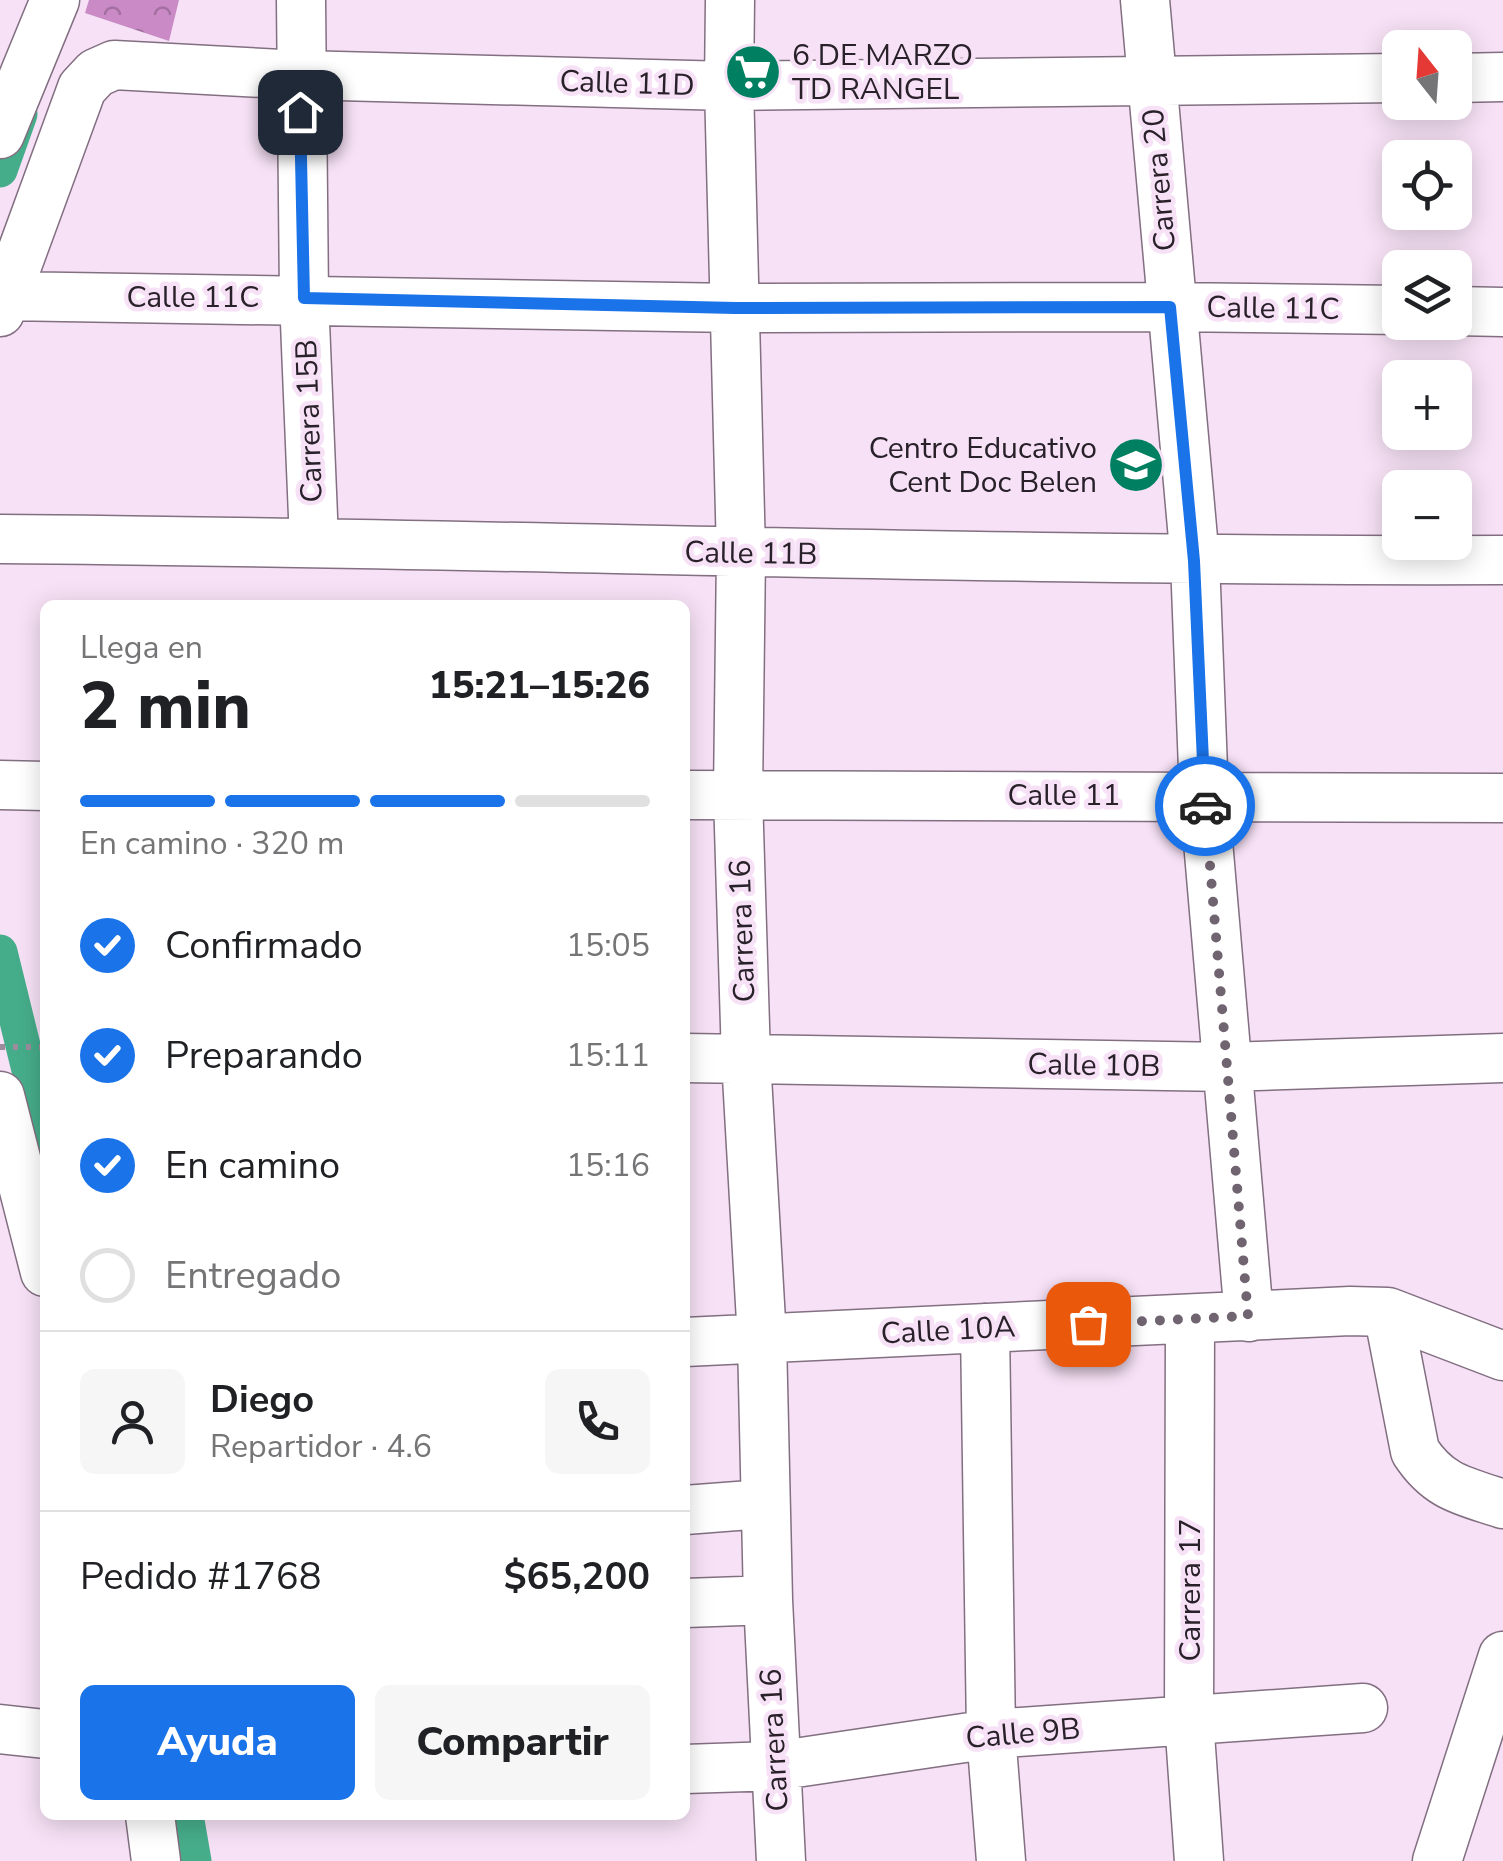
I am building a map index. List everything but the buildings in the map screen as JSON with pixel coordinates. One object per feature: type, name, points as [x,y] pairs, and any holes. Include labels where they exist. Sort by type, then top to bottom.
[{"type":"street","points":[[0,134],[55,0]]},
{"type":"street","name":"Carrera 15B","points":[[302,0],[304,298],[314,541]]},
{"type":"street","name":"Carrera 16","points":[[730,0],[728,86],[741,553],[738,795],[781,1861]]},
{"type":"street","name":"Carrera 20","points":[[1145,0],[1194,561],[1204,796],[1248,1316]]},
{"type":"street","name":"Calle 11D","points":[[3,304],[82,88],[96,74],[114,65],[300,75],[728,86],[1382,78]]},
{"type":"street","points":[[1472,78],[1503,77]]},
{"type":"street","name":"Calle 11C","points":[[3,304],[304,298],[735,308],[1382,310]]},
{"type":"street","points":[[1472,311],[1503,312]]},
{"type":"street","name":"Calle 11B","points":[[0,539],[314,541],[1194,561],[1503,560]]},
{"type":"street","points":[[0,785],[40,786]]},
{"type":"street","name":"Calle 11","points":[[690,795],[1503,798]]},
{"type":"street","name":"Calle 10B","points":[[690,1058],[1228,1067],[1503,1058]]},
{"type":"street","points":[[0,1096],[10,1178],[40,1259]]},
{"type":"street","name":"Calle 10A","points":[[690,1342],[1350,1311],[1388,1312],[1503,1356]]},
{"type":"street","points":[[1388,1312],[1415,1452],[1442,1483],[1503,1504]]},
{"type":"street","name":"Carrera 17","points":[[1190,1319],[1190,1720],[1199,1861]]},
{"type":"street","points":[[985,1328],[991,1734],[1001,1861]]},
{"type":"street","points":[[690,1510],[764,1504]]},
{"type":"street","points":[[690,1603],[768,1600]]},
{"type":"street","points":[[1437,1861],[1503,1656]]},
{"type":"street","name":"Calle 9B","points":[[690,1770],[775,1766],[991,1734],[1362,1708]]},
{"type":"street","points":[[0,1729],[40,1733]]},
{"type":"street","points":[[151,1820],[156,1861]]},
{"type":"path","points":[[0,1046],[40,1047]]},
{"type":"green space","points":[[89,0],[179,0],[169,41],[85,13]]},
{"type":"waterway","points":[[0,170],[20,114]]},
{"type":"waterway","points":[[0,952],[40,1115]]},
{"type":"waterway","points":[[187,1820],[194,1861]]},
{"type":"way so far","points":[[1088,1324],[1248,1316],[1205,806]]},
{"type":"place","name":"6 DE MARZO TD RANGEL","points":[[753,72]]},
{"type":"place","name":"Centro Educativo Cent Doc Belen","points":[[1136,465]]},
{"type":"route","points":[[300,112],[304,298],[735,308],[1170,307],[1194,561],[1205,806]]}]
